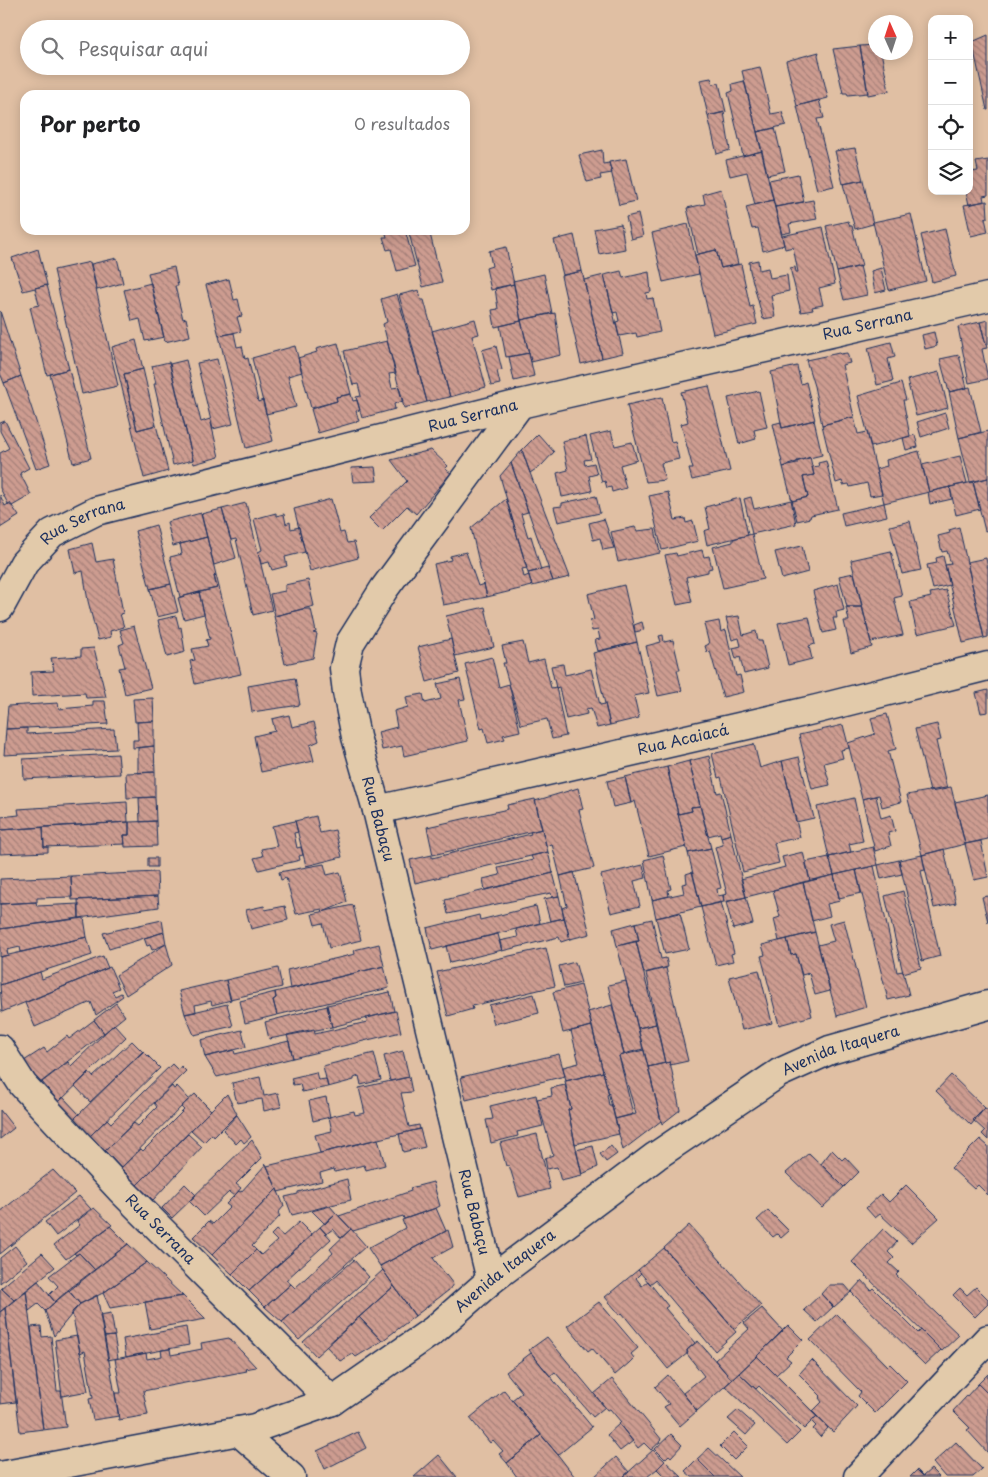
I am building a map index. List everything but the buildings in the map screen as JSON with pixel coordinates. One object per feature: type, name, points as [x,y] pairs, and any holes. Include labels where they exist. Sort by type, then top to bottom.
[{"type":"street","name":"Rua Serrana","points":[[0,607],[24,563],[52,533],[96,512],[520,404],[988,297]]},
{"type":"street","name":"Rua Babaçu","points":[[491,1280],[377,810],[356,737],[344,668],[350,643],[384,589],[520,404]]},
{"type":"street","name":"Rua Acaiacá","points":[[377,810],[817,709],[988,666]]},
{"type":"street","name":"Avenida Itaquera","points":[[0,1476],[255,1428],[332,1400],[434,1330],[491,1280],[656,1156],[779,1073],[830,1050],[988,1005]]},
{"type":"street","name":"Rua Serrana","points":[[0,1049],[23,1086],[120,1189],[332,1400]]},
{"type":"street","points":[[858,1477],[988,1339]]},
{"type":"street","points":[[238,1430],[291,1477]]}]
